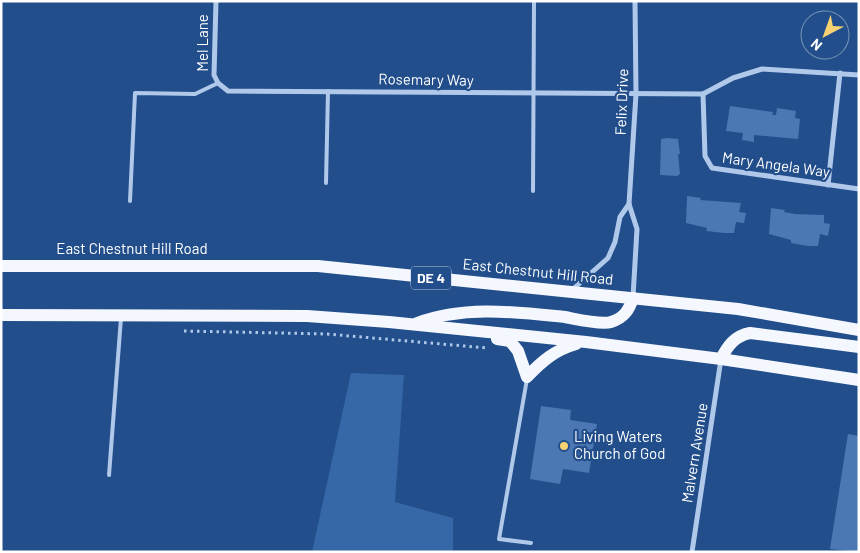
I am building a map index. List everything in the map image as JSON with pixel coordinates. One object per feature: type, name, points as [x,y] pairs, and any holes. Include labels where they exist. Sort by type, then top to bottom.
[{"type":"main road","name":"East Chestnut Hill Road","points":[[1,266],[318,266],[738,310],[859,330]]},
{"type":"main road","points":[[415,324],[438,315],[488,312],[526,312],[609,323],[623,317],[629,310],[633,298]]},
{"type":"main road","points":[[1,316],[307,316],[415,324],[586,342],[721,359],[859,380]]},
{"type":"main road","points":[[415,324],[445,333],[510,341],[518,351],[527,377],[541,361],[559,348],[586,342]]},
{"type":"main road","points":[[721,359],[734,340],[740,335],[750,333],[859,348]]},
{"type":"street","name":"Mel Lane","points":[[216,1],[214,75],[218,83]]},
{"type":"street","name":"Felix Drive","points":[[633,298],[637,229],[629,204],[636,94],[635,1]]},
{"type":"street","points":[[636,94],[703,94],[733,78],[762,69],[859,75]]},
{"type":"street","points":[[828,185],[840,73]]},
{"type":"street","name":"Rosemary Way","points":[[218,83],[228,91],[534,95],[636,94]]},
{"type":"street","name":"Mary Angela Way","points":[[703,94],[705,156],[707,164],[712,168],[859,189]]},
{"type":"street","name":"Felix Drive","points":[[570,292],[608,258],[615,242],[620,216],[629,204]]},
{"type":"street","name":"Malvern Avenue","points":[[692,552],[721,359]]},
{"type":"lane","points":[[533,191],[534,1]]},
{"type":"lane","points":[[130,200],[136,93],[195,94],[218,83]]},
{"type":"lane","points":[[326,183],[328,91]]},
{"type":"lane","points":[[109,475],[121,316]]},
{"type":"lane","points":[[527,377],[500,539],[531,544]]},
{"type":"path","points":[[179,331],[327,334],[490,348]]},
{"type":"shaded area","points":[[351,373],[404,375],[395,502],[453,518],[453,552],[312,552]]},
{"type":"building","points":[[730,106],[773,112],[772,115],[776,115],[777,108],[796,111],[795,118],[800,119],[798,139],[754,135],[754,142],[742,140],[743,133],[726,131]]},
{"type":"building","points":[[661,139],[678,139],[680,174],[677,176],[660,175]]},
{"type":"building","points":[[687,196],[701,198],[700,200],[741,203],[739,212],[746,213],[744,223],[736,222],[734,233],[724,233],[706,231],[707,228],[686,223]]},
{"type":"building","points":[[771,208],[795,214],[824,215],[824,223],[830,224],[828,236],[820,234],[818,246],[808,246],[791,243],[791,240],[769,234]]},
{"type":"building","name":"Living Waters Church of God","points":[[541,406],[571,410],[570,420],[597,424],[589,473],[563,469],[560,484],[530,479]]},
{"type":"building","points":[[848,434],[859,436],[859,552],[830,549]]},
{"type":"place","name":"Living Waters Church of God","points":[[564,446]]}]
